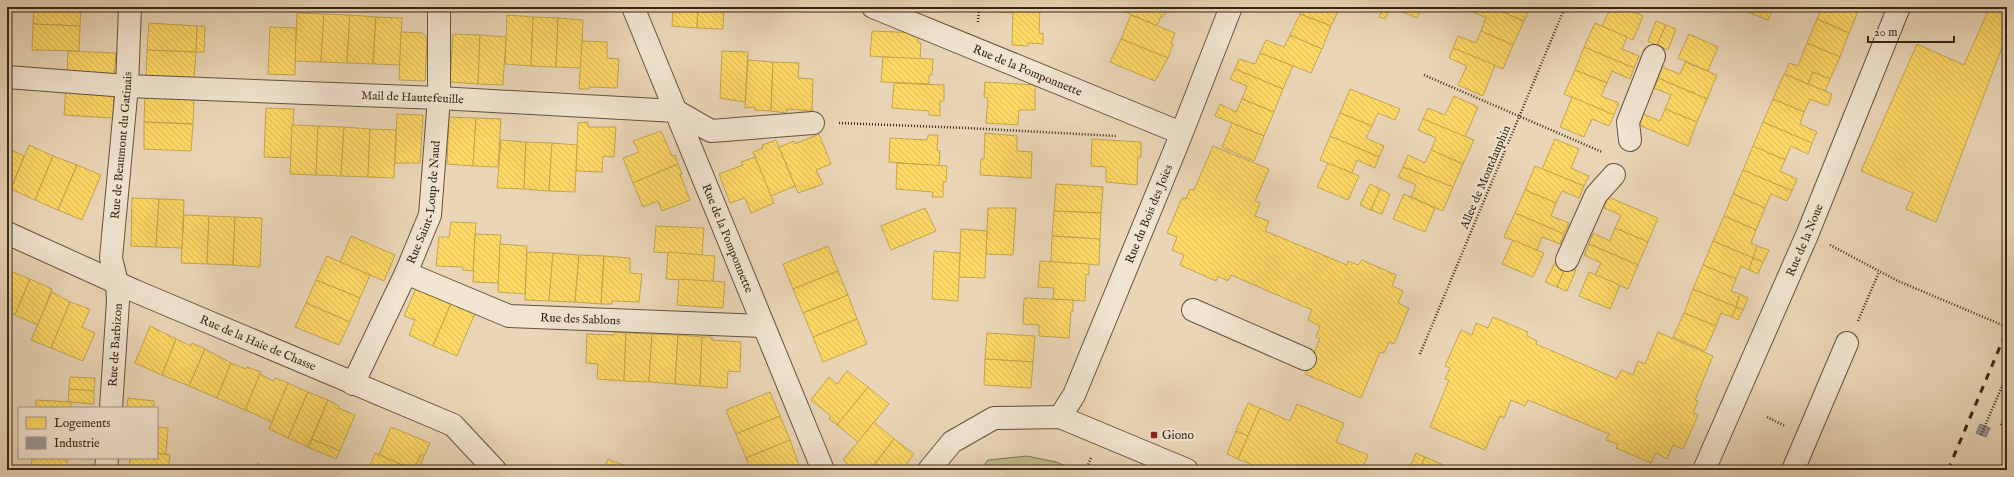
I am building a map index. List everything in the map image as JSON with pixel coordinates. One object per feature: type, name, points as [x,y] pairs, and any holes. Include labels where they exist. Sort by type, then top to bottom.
[{"type":"street","name":"Rue de Beaumont du Gatinais","points":[[117,283],[111,258],[128,86],[130,7]]},
{"type":"street","name":"Rue Saint-Loup de Naud","points":[[352,384],[406,273],[430,215],[439,98],[439,7]]},
{"type":"street","name":"Rue de la Pomponnette","points":[[633,7],[822,470]]},
{"type":"street","name":"Rue de la Pomponnette","points":[[873,7],[1181,133]]},
{"type":"street","name":"Rue du Bois des Joies","points":[[1060,417],[1074,395],[1231,7]]},
{"type":"street","name":"Rue de la Noue","points":[[1704,470],[1807,235],[1899,7]]},
{"type":"street","points":[[1630,140],[1628,122],[1654,56]]},
{"type":"street","name":"Mail de Hautefeuille","points":[[7,77],[128,86],[439,98],[676,111],[711,131],[813,123]]},
{"type":"street","points":[[1567,260],[1596,195],[1614,175]]},
{"type":"street","name":"Rue de la Haie de Chasse","points":[[7,233],[71,264],[352,384],[453,425],[495,470]]},
{"type":"street","name":"Rue des Sablons","points":[[406,273],[509,316],[763,326]]},
{"type":"street","name":"Rue de Barbizon","points":[[111,407],[118,301],[117,283]]},
{"type":"street","points":[[1193,310],[1305,359]]},
{"type":"street","points":[[1794,470],[1846,344]]},
{"type":"street","points":[[929,470],[952,442],[994,418],[1060,417],[1187,470]]},
{"type":"street","points":[[106,470],[107,459]]},
{"type":"path","name":"Allee de Montdauphin","points":[[1420,354],[1564,7]]},
{"type":"path","points":[[1424,75],[1605,154]]},
{"type":"path","points":[[813,123],[966,128],[1117,136]]},
{"type":"path","points":[[1825,243],[1879,272],[2007,327]]},
{"type":"path","points":[[1846,344],[1849,347],[1879,272]]},
{"type":"path","points":[[1981,435],[2007,375]]},
{"type":"path","points":[[2001,425],[2007,410]]},
{"type":"shaded area","points":[[1027,456],[1056,462],[1076,470],[980,470],[988,460]]},
{"type":"building: Logements","points":[[34,7],[81,7],[80,26],[33,24]]},
{"type":"building: Logements","points":[[673,7],[698,7],[697,28],[672,26]]},
{"type":"building: Logements","points":[[698,7],[724,7],[723,29],[697,28]]},
{"type":"building: Logements","points":[[944,7],[959,7],[959,10],[944,9]]},
{"type":"building: Logements","points":[[984,7],[1013,7],[1013,13],[998,12],[998,9],[984,9]]},
{"type":"building: Logements","points":[[1013,7],[1040,7],[1039,34],[1043,33],[1043,44],[1028,43],[1028,46],[1012,45]]},
{"type":"building: Logements","points":[[1114,7],[1168,7],[1163,17],[1161,16],[1157,26]]},
{"type":"building: Logements","points":[[1303,7],[1340,7],[1331,26],[1300,14]]},
{"type":"building: Logements","points":[[1384,7],[1391,7],[1385,19],[1379,17]]},
{"type":"building: Logements","points":[[1391,7],[1422,7],[1417,18]]},
{"type":"building: Logements","points":[[1470,7],[1491,7],[1524,21],[1513,45],[1481,31],[1486,18],[1469,10]]},
{"type":"building: Logements","points":[[1491,7],[1530,7],[1524,21]]},
{"type":"building: Logements","points":[[1611,7],[1623,7],[1643,16],[1633,40],[1602,26]]},
{"type":"building: Logements","points":[[1741,7],[1774,7],[1768,20],[1740,9]]},
{"type":"building: Logements","points":[[1822,7],[1854,7],[1859,9],[1849,33],[1817,19]]},
{"type":"building: Logements","points":[[1979,7],[2007,7],[2007,34],[1936,222],[1906,209],[1913,193],[1861,171],[1917,44],[1964,65],[1988,11]]},
{"type":"building: Logements","points":[[297,13],[324,14],[321,62],[295,61]]},
{"type":"building: Logements","points":[[324,14],[350,15],[347,63],[321,62]]},
{"type":"building: Logements","points":[[1300,14],[1331,26],[1322,49],[1290,35]]},
{"type":"building: Logements","points":[[350,15],[376,17],[373,64],[347,63]]},
{"type":"building: Logements","points":[[507,15],[533,17],[531,66],[505,64]]},
{"type":"building: Logements","points":[[1131,15],[1175,33],[1168,58],[1121,39]]},
{"type":"building: Logements","points":[[376,17],[402,18],[400,65],[373,64]]},
{"type":"building: Logements","points":[[533,17],[558,18],[556,67],[531,66]]},
{"type":"building: Logements","points":[[558,18],[583,20],[581,68],[556,67]]},
{"type":"building: Logements","points":[[1817,19],[1849,33],[1840,57],[1807,43]]},
{"type":"building: Logements","points":[[1656,21],[1666,25],[1657,45],[1648,41]]},
{"type":"building: Logements","points":[[149,23],[197,26],[196,52],[147,50]]},
{"type":"building: Logements","points":[[1595,23],[1627,37],[1622,49],[1639,56],[1634,68],[1584,47]]},
{"type":"building: Logements","points":[[33,24],[80,26],[79,51],[32,50]]},
{"type":"building: Logements","points":[[1666,25],[1676,29],[1668,50],[1657,45]]},
{"type":"building: Logements","points":[[197,26],[205,26],[204,52],[196,52]]},
{"type":"building: Logements","points":[[270,27],[296,28],[295,75],[268,74]]},
{"type":"building: Logements","points":[[872,31],[918,33],[918,43],[921,43],[920,59],[870,56]]},
{"type":"building: Logements","points":[[1481,31],[1513,45],[1503,69],[1453,48],[1458,36],[1476,43]]},
{"type":"building: Logements","points":[[401,32],[423,33],[427,39],[425,81],[399,80]]},
{"type":"building: Logements","points":[[453,34],[480,35],[478,84],[450,82]]},
{"type":"building: Logements","points":[[1689,34],[1718,47],[1708,71],[1678,58]]},
{"type":"building: Logements","points":[[480,35],[506,37],[503,85],[478,84]]},
{"type":"building: Logements","points":[[1290,35],[1322,49],[1311,73],[1260,53],[1266,40],[1284,47]]},
{"type":"building: Logements","points":[[1121,39],[1168,58],[1155,81],[1110,62]]},
{"type":"building: Logements","points":[[582,41],[607,42],[607,58],[619,59],[617,88],[589,87],[589,89],[579,89]]},
{"type":"building: Logements","points":[[1807,43],[1840,57],[1830,79],[1813,72],[1808,84],[1785,74],[1789,63],[1798,66]]},
{"type":"building: Logements","points":[[1584,47],[1634,68],[1630,79],[1612,71],[1607,83],[1575,70]]},
{"type":"building: Logements","points":[[1453,48],[1495,65],[1483,96],[1458,85],[1467,66],[1449,58]]},
{"type":"building: Logements","points":[[147,50],[196,52],[194,79],[146,77]]},
{"type":"building: Logements","points":[[68,51],[116,53],[114,79],[67,77]]},
{"type":"building: Logements","points":[[722,51],[748,52],[745,102],[720,98]]},
{"type":"building: Logements","points":[[1260,53],[1293,66],[1283,89],[1235,69],[1239,59],[1255,64]]},
{"type":"building: Logements","points":[[883,57],[933,59],[932,75],[929,75],[929,84],[881,82]]},
{"type":"building: Logements","points":[[748,60],[773,62],[771,111],[754,110],[755,107],[745,108]]},
{"type":"building: Logements","points":[[773,62],[799,63],[798,78],[813,79],[812,111],[787,109],[786,113],[771,111]]},
{"type":"building: Logements","points":[[1685,62],[1717,75],[1707,99],[1658,78],[1662,67],[1680,74]]},
{"type":"building: Logements","points":[[1235,69],[1283,89],[1274,112],[1242,99],[1247,86],[1230,79]]},
{"type":"building: Logements","points":[[1575,70],[1607,83],[1601,96],[1619,103],[1614,115],[1564,94]]},
{"type":"building: Logements","points":[[1813,72],[1830,79],[1825,91],[1808,84]]},
{"type":"building: Logements","points":[[1784,74],[1832,94],[1828,106],[1810,99],[1804,112],[1773,99]]},
{"type":"building: Logements","points":[[1658,78],[1707,99],[1697,122],[1665,109],[1671,95],[1654,88]]},
{"type":"building: Logements","points":[[985,82],[1035,85],[1035,110],[1019,110],[1018,125],[986,123],[988,98],[984,97]]},
{"type":"building: Logements","points":[[894,83],[944,85],[944,101],[940,101],[940,116],[929,115],[929,111],[892,108]]},
{"type":"building: Logements","points":[[66,88],[114,91],[113,118],[64,115]]},
{"type":"building: Logements","points":[[1350,89],[1400,109],[1395,120],[1378,113],[1372,126],[1340,113]]},
{"type":"building: Logements","points":[[145,95],[194,98],[193,124],[144,122]]},
{"type":"building: Logements","points":[[1454,96],[1478,107],[1465,137],[1423,119],[1428,108],[1445,115]]},
{"type":"building: Logements","points":[[1572,97],[1614,115],[1609,126],[1592,119],[1584,137],[1560,127]]},
{"type":"building: Logements","points":[[1242,99],[1274,112],[1264,136],[1215,116],[1220,104],[1236,112]]},
{"type":"building: Logements","points":[[1773,99],[1804,112],[1800,124],[1817,132],[1812,143],[1763,122]]},
{"type":"building: Logements","points":[[266,108],[294,109],[291,158],[264,157]]},
{"type":"building: Logements","points":[[1665,109],[1697,122],[1688,146],[1639,125],[1643,114],[1660,121]]},
{"type":"building: Logements","points":[[1340,113],[1372,126],[1366,138],[1384,146],[1379,157],[1330,136]]},
{"type":"building: Logements","points":[[397,114],[423,115],[420,163],[395,163]]},
{"type":"building: Logements","points":[[449,117],[476,118],[473,166],[447,164]]},
{"type":"building: Logements","points":[[476,118],[501,119],[498,167],[473,166]]},
{"type":"building: Logements","points":[[1423,119],[1474,140],[1463,164],[1431,150],[1436,138],[1418,130]]},
{"type":"building: Logements","points":[[144,122],[193,124],[191,151],[144,149]]},
{"type":"building: Logements","points":[[588,122],[588,127],[616,127],[614,157],[603,156],[602,172],[576,171],[578,123]]},
{"type":"building: Logements","points":[[1763,122],[1812,143],[1808,154],[1791,146],[1785,160],[1753,146]]},
{"type":"building: Logements","points":[[1232,123],[1264,136],[1254,161],[1222,147]]},
{"type":"building: Logements","points":[[292,125],[318,126],[316,175],[290,174]]},
{"type":"building: Logements","points":[[318,126],[344,127],[341,176],[316,175]]},
{"type":"building: Logements","points":[[344,127],[370,129],[368,177],[341,176]]},
{"type":"building: Logements","points":[[370,129],[396,130],[394,178],[368,177]]},
{"type":"building: Logements","points":[[661,131],[672,156],[675,155],[678,164],[633,183],[623,158],[639,152],[633,141]]},
{"type":"building: Logements","points":[[985,133],[1017,136],[1017,151],[1032,152],[1031,178],[980,175],[981,159],[984,159]]},
{"type":"building: Logements","points":[[819,134],[831,164],[816,170],[823,184],[798,193],[779,147],[794,141],[795,144]]},
{"type":"building: Logements","points":[[928,135],[938,135],[937,150],[940,151],[939,166],[889,162],[890,138],[927,140]]},
{"type":"building: Logements","points":[[1330,136],[1379,157],[1375,168],[1357,160],[1352,173],[1320,160]]},
{"type":"building: Logements","points":[[1092,139],[1141,142],[1141,157],[1138,157],[1137,185],[1106,182],[1106,167],[1091,166]]},
{"type":"building: Logements","points":[[1555,139],[1579,149],[1571,168],[1589,176],[1584,186],[1542,169]]},
{"type":"building: Logements","points":[[501,140],[526,142],[524,189],[497,188]]},
{"type":"building: Logements","points":[[776,140],[795,186],[771,196],[753,152],[763,148],[762,145]]},
{"type":"building: Logements","points":[[526,142],[552,143],[549,191],[524,189]]},
{"type":"building: Logements","points":[[552,143],[577,145],[575,192],[549,191]]},
{"type":"building: Logements","points":[[29,145],[53,156],[35,200],[11,189]]},
{"type":"building: Logements","points":[[1213,146],[1269,169],[1255,201],[1260,203],[1255,216],[1269,221],[1265,231],[1347,265],[1348,261],[1358,265],[1362,260],[1396,275],[1392,286],[1403,291],[1398,303],[1409,308],[1394,344],[1389,342],[1384,353],[1380,352],[1361,398],[1305,374],[1320,339],[1316,337],[1320,326],[1308,320],[1312,310],[1231,275],[1228,281],[1218,276],[1216,281],[1180,265],[1184,255],[1172,250],[1177,237],[1167,233],[1182,198],[1186,199],[1190,189],[1194,190]]},
{"type":"building: Logements","points":[[1753,146],[1785,160],[1780,171],[1797,179],[1792,191],[1743,170]]},
{"type":"building: Logements","points":[[7,148],[24,156],[7,198]]},
{"type":"building: Logements","points":[[1431,150],[1463,164],[1453,187],[1403,167],[1408,155],[1425,163]]},
{"type":"building: Logements","points":[[53,156],[77,165],[58,210],[35,200]]},
{"type":"building: Logements","points":[[755,157],[774,203],[751,213],[745,198],[730,203],[719,174],[743,165],[741,162]]},
{"type":"building: Logements","points":[[897,163],[947,166],[946,182],[943,182],[943,197],[932,197],[933,192],[896,189]]},
{"type":"building: Logements","points":[[1328,163],[1359,176],[1348,200],[1317,187]]},
{"type":"building: Logements","points":[[678,164],[682,174],[680,174],[690,200],[662,211],[658,201],[643,207],[633,183]]},
{"type":"building: Logements","points":[[77,165],[101,175],[82,220],[58,210]]},
{"type":"building: Logements","points":[[1535,166],[1584,186],[1579,198],[1562,191],[1556,203],[1525,190]]},
{"type":"building: Logements","points":[[1403,167],[1453,187],[1443,211],[1411,197],[1416,185],[1398,177]]},
{"type":"building: Logements","points":[[1743,170],[1792,191],[1787,201],[1771,194],[1765,208],[1733,194]]},
{"type":"building: Logements","points":[[1056,184],[1103,187],[1101,213],[1054,211]]},
{"type":"building: Logements","points":[[1370,184],[1380,189],[1371,210],[1360,205]]},
{"type":"building: Logements","points":[[1380,189],[1390,194],[1382,214],[1371,210]]},
{"type":"building: Logements","points":[[1525,190],[1556,203],[1551,216],[1569,223],[1564,234],[1515,213]]},
{"type":"building: Logements","points":[[1404,194],[1435,208],[1425,232],[1393,219]]},
{"type":"building: Logements","points":[[1733,194],[1765,208],[1756,230],[1724,216]]},
{"type":"building: Logements","points":[[1608,197],[1658,218],[1648,242],[1615,228],[1621,215],[1604,208]]},
{"type":"building: Logements","points":[[132,198],[159,199],[156,247],[131,246]]},
{"type":"building: Logements","points":[[159,199],[184,200],[182,248],[156,247]]},
{"type":"building: Logements","points":[[925,208],[936,231],[891,250],[881,226]]},
{"type":"building: Logements","points":[[988,208],[1016,208],[1013,255],[986,254]]},
{"type":"building: Logements","points":[[1054,211],[1101,213],[1100,239],[1052,236]]},
{"type":"building: Logements","points":[[1515,213],[1564,234],[1560,244],[1542,237],[1537,250],[1504,237]]},
{"type":"building: Logements","points":[[184,215],[209,216],[207,264],[181,263]]},
{"type":"building: Logements","points":[[209,216],[235,217],[233,265],[207,264]]},
{"type":"building: Logements","points":[[1724,216],[1756,230],[1751,243],[1757,246],[1753,258],[1713,241]]},
{"type":"building: Logements","points":[[235,217],[262,218],[260,267],[233,265]]},
{"type":"building: Logements","points":[[451,222],[476,223],[473,271],[463,270],[463,267],[436,266],[439,237],[449,237]]},
{"type":"building: Logements","points":[[656,226],[704,228],[702,255],[654,252]]},
{"type":"building: Logements","points":[[1615,228],[1648,242],[1638,265],[1589,244],[1593,233],[1610,241]]},
{"type":"building: Logements","points":[[961,229],[987,231],[985,278],[959,277]]},
{"type":"building: Logements","points":[[475,234],[501,235],[498,283],[473,282]]},
{"type":"building: Logements","points":[[351,236],[395,255],[384,281],[340,262]]},
{"type":"building: Logements","points":[[1052,236],[1100,239],[1099,265],[1051,262]]},
{"type":"building: Logements","points":[[1513,240],[1544,253],[1533,277],[1502,264]]},
{"type":"building: Logements","points":[[1713,241],[1753,258],[1749,270],[1741,266],[1736,279],[1703,265]]},
{"type":"building: Logements","points":[[500,244],[527,246],[525,294],[498,292]]},
{"type":"building: Logements","points":[[1589,244],[1638,265],[1628,289],[1595,275],[1601,263],[1584,255]]},
{"type":"building: Logements","points":[[828,246],[838,271],[793,289],[783,264]]},
{"type":"building: Logements","points":[[1757,246],[1769,250],[1763,262],[1753,258]]},
{"type":"building: Logements","points":[[934,251],[960,253],[958,301],[932,299]]},
{"type":"building: Logements","points":[[527,252],[553,253],[549,301],[525,300]]},
{"type":"building: Logements","points":[[668,252],[715,256],[713,282],[666,279]]},
{"type":"building: Logements","points":[[553,253],[579,255],[575,302],[549,301]]},
{"type":"building: Logements","points":[[579,255],[604,256],[601,304],[575,302]]},
{"type":"building: Logements","points":[[327,256],[370,275],[360,298],[316,280]]},
{"type":"building: Logements","points":[[604,256],[630,258],[630,273],[642,274],[639,302],[612,301],[612,304],[601,304]]},
{"type":"building: Logements","points":[[1753,258],[1763,262],[1758,274],[1749,270]]},
{"type":"building: Logements","points":[[1040,261],[1089,264],[1089,275],[1086,274],[1085,301],[1053,299],[1054,288],[1038,287]]},
{"type":"building: Logements","points":[[1556,261],[1566,266],[1557,287],[1545,282]]},
{"type":"building: Logements","points":[[1703,265],[1736,279],[1731,291],[1740,294],[1736,307],[1693,289]]},
{"type":"building: Logements","points":[[1566,266],[1576,270],[1567,291],[1557,287]]},
{"type":"building: Logements","points":[[7,270],[30,279],[15,315],[7,311]]},
{"type":"building: Logements","points":[[838,271],[848,295],[803,313],[793,289]]},
{"type":"building: Logements","points":[[1589,272],[1620,285],[1610,309],[1579,296]]},
{"type":"building: Logements","points":[[30,279],[52,289],[38,325],[15,315]]},
{"type":"building: Logements","points":[[679,279],[725,282],[723,308],[677,305]]},
{"type":"building: Logements","points":[[316,280],[360,298],[350,322],[306,303]]},
{"type":"building: Logements","points":[[416,288],[441,300],[442,297],[452,301],[433,346],[409,335],[415,320],[404,316]]},
{"type":"building: Logements","points":[[1693,289],[1736,307],[1732,317],[1721,313],[1716,326],[1684,313]]},
{"type":"building: Logements","points":[[52,292],[70,302],[51,348],[31,340]]},
{"type":"building: Logements","points":[[1740,294],[1748,298],[1743,310],[1736,307]]},
{"type":"building: Logements","points":[[848,295],[857,319],[813,337],[803,313]]},
{"type":"building: Logements","points":[[1024,298],[1073,300],[1073,312],[1071,311],[1069,338],[1039,336],[1039,325],[1023,324]]},
{"type":"building: Logements","points":[[452,301],[476,311],[457,356],[433,346]]},
{"type":"building: Logements","points":[[70,302],[90,309],[82,327],[95,333],[83,361],[51,348]]},
{"type":"building: Logements","points":[[306,303],[350,322],[339,345],[295,327]]},
{"type":"building: Logements","points":[[1736,307],[1743,310],[1738,320],[1732,317]]},
{"type":"building: Logements","points":[[1684,313],[1716,326],[1705,351],[1673,337]]},
{"type":"building: Logements","points":[[1493,317],[1528,332],[1527,336],[1537,341],[1536,344],[1617,379],[1621,370],[1633,375],[1638,361],[1645,364],[1658,332],[1713,356],[1695,400],[1698,401],[1693,413],[1698,415],[1683,449],[1673,445],[1667,459],[1656,453],[1651,463],[1616,448],[1618,444],[1606,440],[1609,434],[1528,400],[1525,406],[1511,400],[1504,418],[1500,416],[1485,450],[1430,427],[1449,380],[1445,379],[1450,368],[1445,366],[1461,330],[1472,335],[1476,323],[1488,328]]},
{"type":"building: Logements","points":[[857,319],[867,344],[823,362],[813,337]]},
{"type":"building: Logements","points":[[150,326],[176,339],[162,375],[135,363]]},
{"type":"building: Logements","points":[[614,332],[626,333],[624,381],[597,379],[598,364],[586,363],[587,334],[614,335]]},
{"type":"building: Logements","points":[[626,333],[652,334],[649,382],[624,381]]},
{"type":"building: Logements","points":[[987,333],[1035,336],[1033,362],[985,359]]},
{"type":"building: Logements","points":[[652,334],[678,335],[675,384],[649,382]]},
{"type":"building: Logements","points":[[678,335],[702,337],[700,386],[675,384]]},
{"type":"building: Logements","points":[[702,337],[712,337],[712,340],[741,342],[740,372],[728,371],[727,388],[700,386]]},
{"type":"building: Logements","points":[[176,339],[191,346],[192,343],[205,349],[189,386],[162,375]]},
{"type":"building: Logements","points":[[205,349],[231,363],[217,398],[189,386]]},
{"type":"building: Logements","points":[[985,359],[1033,362],[1031,388],[984,385]]},
{"type":"building: Logements","points":[[231,363],[246,369],[247,367],[261,372],[245,410],[217,398]]},
{"type":"building: Logements","points":[[847,371],[868,387],[837,425],[829,419],[831,416],[811,400],[829,377],[837,384]]},
{"type":"building: Logements","points":[[260,374],[273,381],[275,378],[288,383],[272,422],[245,410]]},
{"type":"building: Logements","points":[[70,377],[95,378],[94,391],[69,389]]},
{"type":"building: Logements","points":[[288,383],[308,392],[288,438],[269,429]]},
{"type":"building: Logements","points":[[868,387],[889,404],[858,442],[837,425]]},
{"type":"building: Logements","points":[[69,389],[94,391],[94,404],[68,402]]},
{"type":"building: Logements","points":[[308,392],[328,400],[308,447],[288,438]]},
{"type":"building: Logements","points":[[770,392],[780,416],[736,434],[726,410]]},
{"type":"building: Logements","points":[[128,398],[154,401],[154,407],[127,407]]},
{"type":"building: Logements","points":[[36,400],[71,402],[71,407],[36,407]]},
{"type":"building: Logements","points":[[328,400],[339,406],[338,408],[355,415],[340,451],[312,439]]},
{"type":"building: Logements","points":[[1248,403],[1260,408],[1248,436],[1236,431]]},
{"type":"building: Logements","points":[[1297,404],[1344,423],[1336,442],[1368,455],[1362,470],[1265,470],[1238,459],[1260,408],[1290,421]]},
{"type":"building: Logements","points":[[780,416],[790,440],[746,458],[736,434]]},
{"type":"building: Logements","points":[[874,422],[894,439],[870,470],[855,470],[843,460]]},
{"type":"building: Logements","points":[[158,427],[168,428],[166,454],[158,453]]},
{"type":"building: Logements","points":[[391,427],[430,443],[424,456],[421,454],[414,470],[379,455]]},
{"type":"building: Logements","points":[[1236,431],[1248,436],[1238,459],[1227,454]]},
{"type":"building: Logements","points":[[312,439],[340,451],[336,459],[308,447]]},
{"type":"building: Logements","points":[[894,439],[914,454],[902,470],[870,470]]},
{"type":"building: Logements","points":[[790,440],[799,465],[786,470],[750,470],[746,458]]},
{"type":"building: Logements","points":[[158,453],[170,455],[168,470],[129,470],[130,459],[158,459]]},
{"type":"building: Logements","points":[[375,453],[411,469],[411,470],[368,470]]},
{"type":"building: Logements","points":[[1416,453],[1425,457],[1419,470],[1409,470]]},
{"type":"building: Logements","points":[[421,454],[424,456],[418,470],[414,470]]},
{"type":"building: Logements","points":[[1425,457],[1455,470],[1419,470]]},
{"type":"building: Logements","points":[[32,459],[67,459],[67,470],[31,470]]},
{"type":"building: Logements","points":[[608,459],[633,469],[603,470]]},
{"type":"building: Logements","points":[[258,463],[267,470],[253,470]]},
{"type":"building: Logements","points":[[799,465],[802,470],[786,470]]},
{"type":"building: Industrie","points":[[1980,424],[1990,428],[1986,437],[1976,433]]},
{"type":"railway","points":[[1948,470],[2007,330]]},
{"type":"railway","points":[[2001,470],[2007,456]]},
{"type":"place","name":"Giono","points":[[1154,435]]}]
